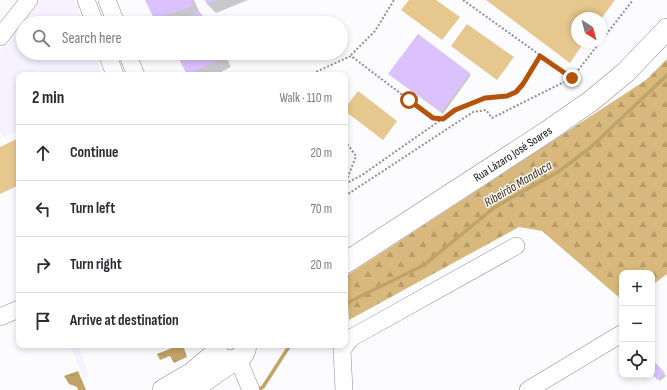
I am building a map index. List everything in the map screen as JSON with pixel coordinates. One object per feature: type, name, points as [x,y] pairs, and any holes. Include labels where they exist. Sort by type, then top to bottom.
[{"type":"main road","name":"Rua Lázaro José Soares","points":[[348,261],[548,131],[591,101],[626,72],[667,29]]},
{"type":"main road","points":[[163,390],[230,352]]},
{"type":"main road","points":[[191,390],[230,352]]},
{"type":"street","points":[[16,16],[29,0]]},
{"type":"street","points":[[86,0],[92,16]]},
{"type":"street","points":[[107,0],[113,16]]},
{"type":"street","points":[[0,37],[16,17]]},
{"type":"street","points":[[111,65],[131,63]]},
{"type":"street","points":[[348,342],[351,338],[516,246]]},
{"type":"street","points":[[0,317],[16,310]]},
{"type":"street","points":[[528,390],[619,335]]},
{"type":"street","points":[[344,348],[342,350],[344,390]]},
{"type":"street","points":[[230,352],[250,388]]},
{"type":"path","points":[[348,57],[375,31],[394,0]]},
{"type":"path","points":[[463,0],[572,78]]},
{"type":"path","points":[[607,34],[633,0]]},
{"type":"path","points":[[348,194],[473,112],[486,110],[492,118],[572,78],[596,48]]},
{"type":"path","points":[[351,56],[433,118],[443,119]]},
{"type":"path","points":[[348,182],[362,175],[455,110],[485,98],[507,96],[516,92],[523,84],[540,56]]},
{"type":"path","points":[[316,72],[342,60]]},
{"type":"path","points":[[348,145],[356,156],[348,176]]},
{"type":"shaded area","points":[[41,0],[74,0],[80,16],[28,16]]},
{"type":"shaded area","points":[[409,0],[436,0],[460,17],[442,40],[401,10]]},
{"type":"shaded area","points":[[486,0],[615,0],[606,12],[571,12],[571,48],[580,48],[570,63]]},
{"type":"shaded area","points":[[467,24],[514,57],[497,80],[451,46]]},
{"type":"shaded area","points":[[16,32],[16,60],[97,60],[101,72],[16,72],[16,131],[3,137],[0,131],[0,52]]},
{"type":"shaded area","points":[[358,91],[397,121],[383,140],[348,113],[348,104]]},
{"type":"shaded area","points":[[16,139],[16,186],[0,194],[0,147]]},
{"type":"shaded area","points":[[71,348],[79,348],[89,376],[83,378]]},
{"type":"green space","points":[[667,59],[667,274],[655,283],[655,270],[619,270],[619,297],[542,231],[519,227],[349,320],[348,275],[646,80]]},
{"type":"water","points":[[172,348],[184,348],[187,357],[174,363],[170,356],[160,360],[157,354]]},
{"type":"water","points":[[78,371],[86,390],[78,390],[77,387],[69,384],[64,376]]},
{"type":"building","points":[[145,0],[191,0],[193,6],[163,16],[153,16]]},
{"type":"building","points":[[205,0],[217,0],[207,4]]},
{"type":"building","points":[[199,11],[202,16],[189,16]]},
{"type":"building","points":[[418,34],[470,73],[441,112],[388,74]]},
{"type":"building","points":[[180,60],[219,60],[193,72],[186,72]]},
{"type":"building","points":[[655,362],[665,373],[657,380],[655,377]]},
{"type":"waterway","name":"Ribeirão Manduca","points":[[348,303],[424,265],[495,207],[558,172],[591,147],[667,75]]},
{"type":"waterway","name":"Ribeirão Manduca","points":[[257,390],[263,387],[288,348]]},
{"type":"route","points":[[409,100],[433,118],[443,119],[455,110],[485,98],[507,96],[516,92],[523,84],[540,56],[572,78]]}]
